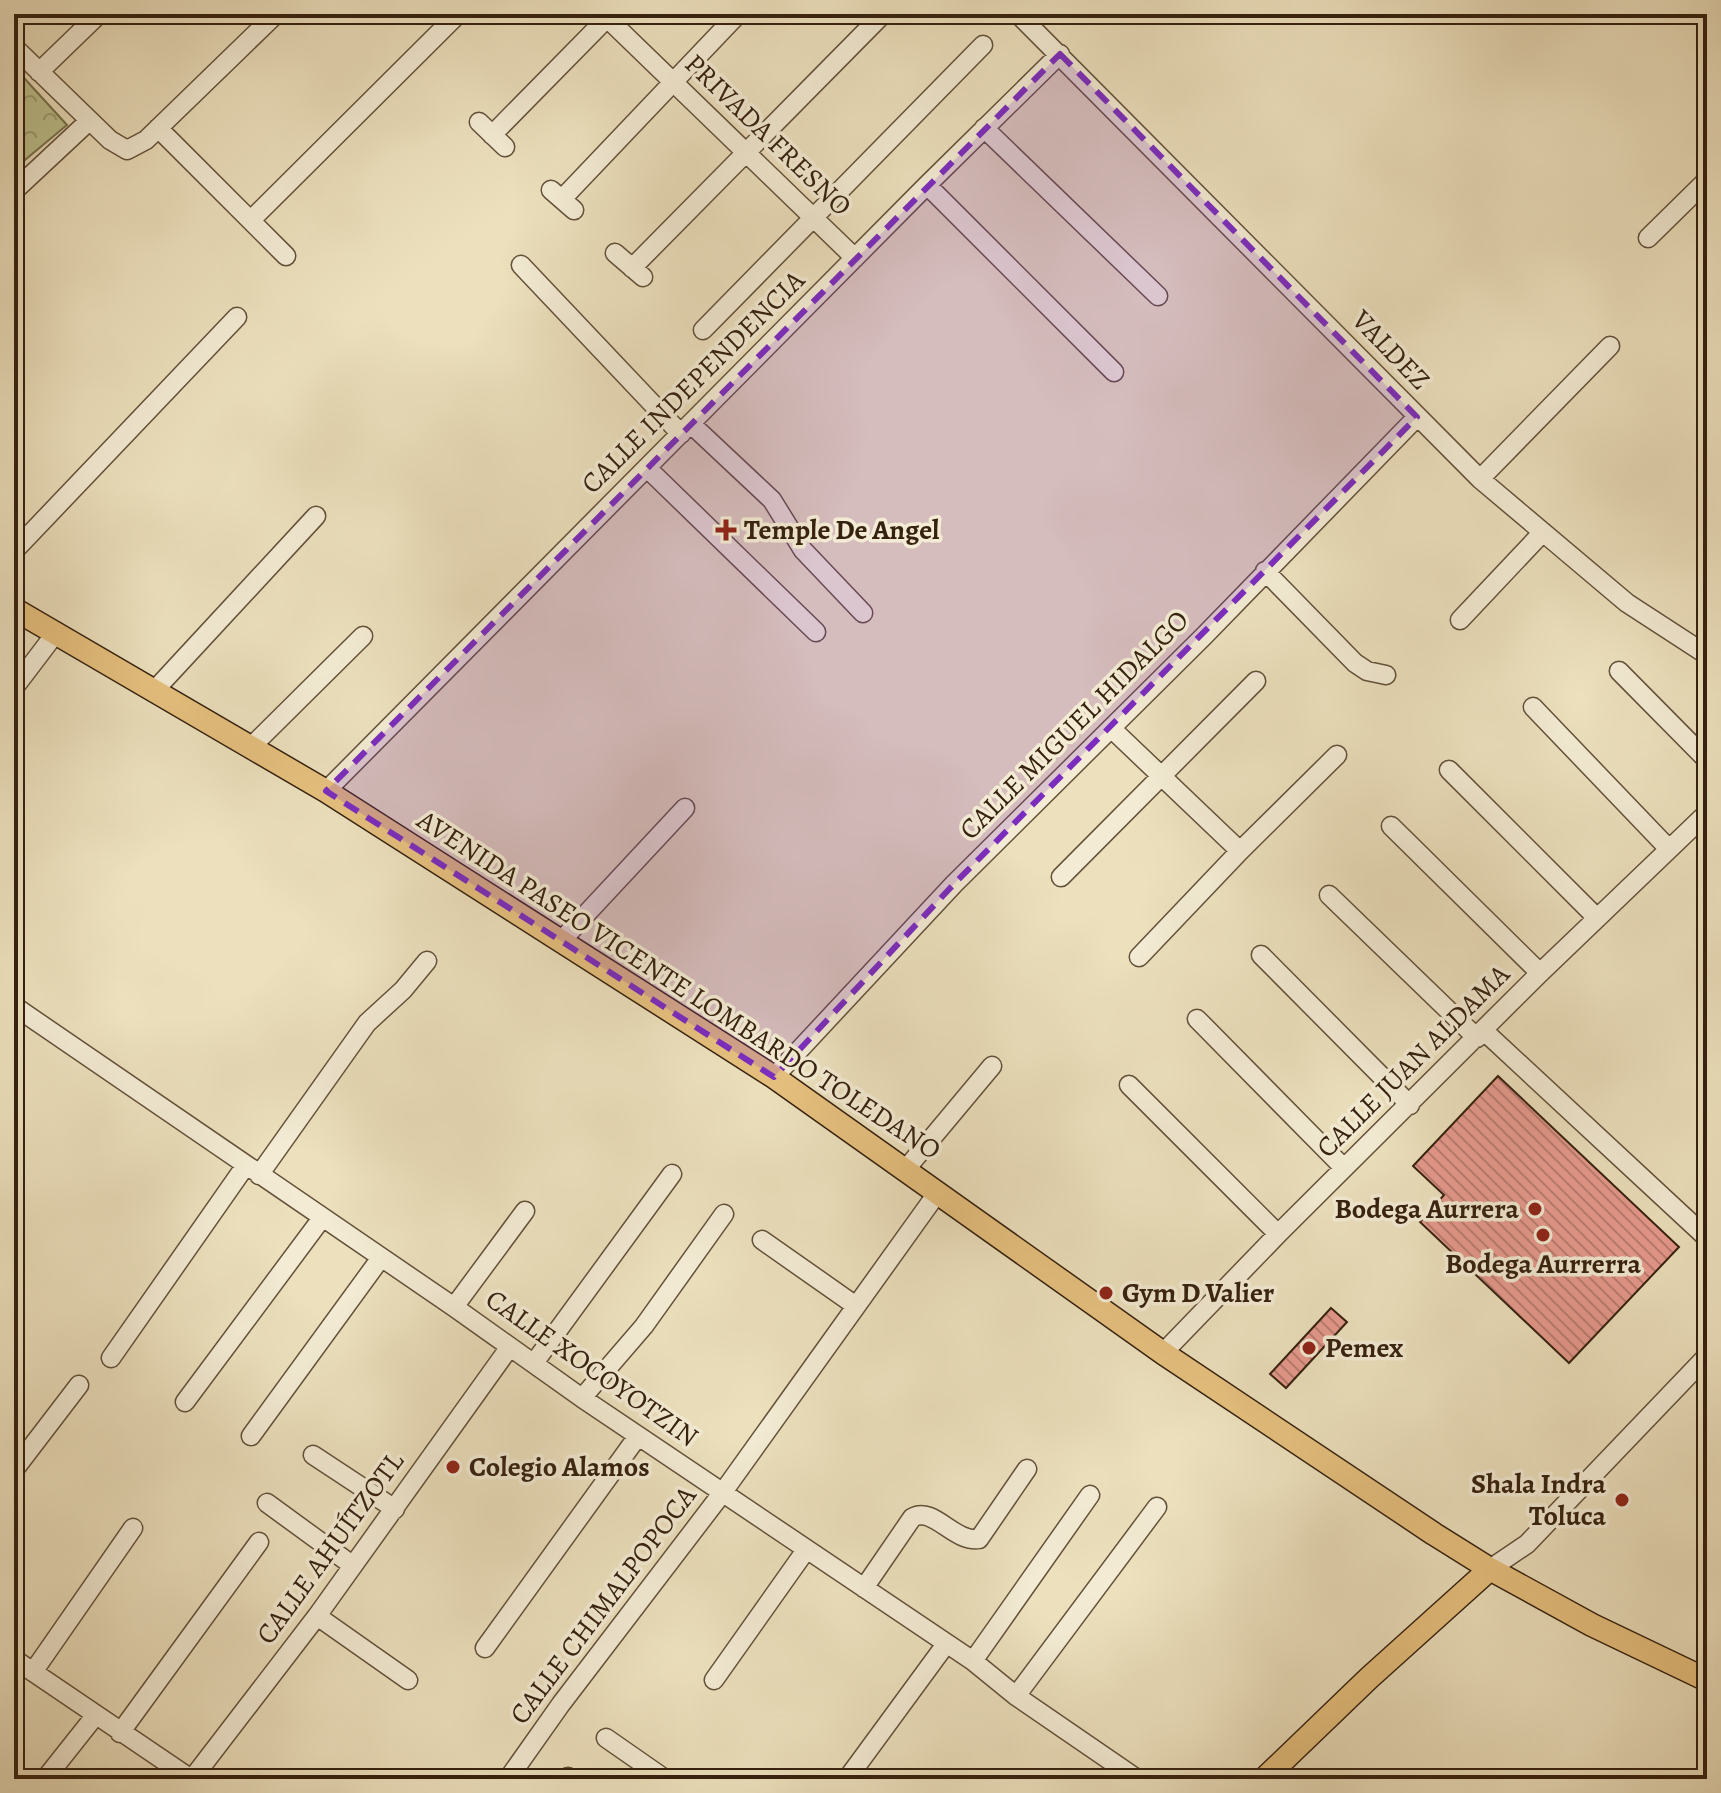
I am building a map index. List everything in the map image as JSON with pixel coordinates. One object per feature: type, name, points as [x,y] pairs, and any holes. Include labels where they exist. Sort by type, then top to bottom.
[{"type":"main road","name":"AVENIDA PASEO VICENTE LOMBARDO TOLEDANO","points":[[14,609],[326,791],[774,1077],[1163,1353],[1434,1534],[1592,1625],[1707,1680]]},
{"type":"main road","points":[[1264,1779],[1369,1678],[1490,1569]]},
{"type":"street","points":[[39,72],[99,14]]},
{"type":"street","points":[[14,47],[89,121],[117,146],[127,150],[138,146],[158,128],[276,14]]},
{"type":"street","points":[[251,220],[458,14]]},
{"type":"street","points":[[562,200],[738,14]]},
{"type":"street","points":[[615,253],[638,273],[744,152],[883,14]]},
{"type":"street","points":[[1018,14],[1060,54]]},
{"type":"street","points":[[492,135],[609,16]]},
{"type":"street","name":"PRIVADA FRESNO","points":[[609,16],[855,258]]},
{"type":"street","points":[[703,330],[984,45]]},
{"type":"street","name":"CALLE INDEPENDENCIA","points":[[326,791],[1060,54]]},
{"type":"street","name":"VALDEZ","points":[[1060,54],[1480,479],[1627,603],[1707,655]]},
{"type":"street","points":[[14,191],[89,121]]},
{"type":"street","points":[[158,128],[286,256]]},
{"type":"street","points":[[984,128],[1158,296]]},
{"type":"street","points":[[1648,238],[1707,180]]},
{"type":"street","points":[[927,185],[1114,372]]},
{"type":"street","points":[[521,265],[686,429],[772,500],[803,550],[863,613]]},
{"type":"street","points":[[14,551],[237,317]]},
{"type":"street","points":[[1480,479],[1610,346]]},
{"type":"street","name":"CALLE MIGUEL HIDALGO","points":[[774,1077],[954,884],[1417,417]]},
{"type":"street","points":[[647,468],[816,632]]},
{"type":"street","points":[[153,692],[316,516]]},
{"type":"street","points":[[1460,620],[1543,532]]},
{"type":"street","points":[[1265,571],[1332,643],[1355,663],[1367,671],[1386,675]]},
{"type":"street","points":[[14,688],[55,634]]},
{"type":"street","points":[[251,747],[363,636]]},
{"type":"street","points":[[1619,671],[1707,760]]},
{"type":"street","points":[[1061,877],[1256,681]]},
{"type":"street","points":[[1533,707],[1669,849]]},
{"type":"street","points":[[1111,728],[1240,851]]},
{"type":"street","points":[[1139,957],[1337,755]]},
{"type":"street","points":[[1449,770],[1596,917]]},
{"type":"street","points":[[561,941],[685,808]]},
{"type":"street","name":"CALLE JUAN ALDAMA","points":[[1163,1353],[1596,917],[1707,813]]},
{"type":"street","points":[[1391,826],[1540,973]]},
{"type":"street","points":[[1329,895],[1707,1238]]},
{"type":"street","points":[[1261,955],[1410,1105]]},
{"type":"street","points":[[111,1358],[367,1023],[403,990],[427,961]]},
{"type":"street","name":"CALLE XOCOYOTZIN","points":[[14,1006],[582,1398],[973,1661],[1016,1696],[1137,1779]]},
{"type":"street","points":[[1197,1019],[1344,1168]]},
{"type":"street","points":[[906,1169],[992,1066]]},
{"type":"street","points":[[1129,1085],[1278,1234]]},
{"type":"street","points":[[534,1363],[672,1174]]},
{"type":"street","name":"CALLE CHIMALPOPOCA","points":[[508,1779],[561,1704],[723,1492],[938,1192]]},
{"type":"street","points":[[454,1307],[525,1211]]},
{"type":"street","points":[[582,1398],[644,1326],[724,1214]]},
{"type":"street","points":[[185,1402],[322,1218]]},
{"type":"street","points":[[762,1240],[856,1306]]},
{"type":"street","points":[[251,1436],[380,1259]]},
{"type":"street","name":"CALLE AHUÍTZOTL","points":[[191,1779],[317,1616],[509,1348]]},
{"type":"street","points":[[1490,1569],[1527,1544],[1707,1356]]},
{"type":"street","points":[[14,1470],[79,1385]]},
{"type":"street","points":[[485,1648],[638,1436]]},
{"type":"street","points":[[313,1455],[395,1509]]},
{"type":"street","points":[[864,1588],[912,1518],[919,1514],[926,1515],[960,1537],[979,1539],[1027,1469]]},
{"type":"street","points":[[973,1661],[1090,1495]]},
{"type":"street","points":[[267,1503],[352,1565]]},
{"type":"street","points":[[1016,1696],[1157,1507]]},
{"type":"street","points":[[33,1672],[133,1528]]},
{"type":"street","points":[[120,1733],[259,1542]]},
{"type":"street","points":[[714,1680],[806,1550]]},
{"type":"street","points":[[317,1616],[408,1680]]},
{"type":"street","points":[[847,1779],[946,1644]]},
{"type":"street","points":[[14,1659],[191,1779]]},
{"type":"street","points":[[45,1779],[95,1716]]},
{"type":"street","points":[[606,1738],[665,1779]]},
{"type":"highlighted area","points":[[1060,54],[1417,417],[954,884],[774,1077],[326,791]]},
{"type":"green space","points":[[14,67],[67,125],[14,169]]},
{"type":"building","name":"Bodega Aurrera","points":[[1498,1076],[1679,1247],[1569,1363],[1420,1222],[1444,1195],[1413,1166]]},
{"type":"building","name":"Pemex","points":[[1331,1308],[1347,1322],[1286,1388],[1270,1374]]},
{"type":"place","name":"Temple De Angel","points":[[726,530]]},
{"type":"place","name":"Bodega Aurrera","points":[[1535,1209]]},
{"type":"place","name":"Bodega Aurrerra","points":[[1543,1235]]},
{"type":"place","name":"Gym D Valier","points":[[1106,1293]]},
{"type":"place","name":"Pemex","points":[[1309,1348]]},
{"type":"place","name":"Colegio Alamos","points":[[453,1467]]},
{"type":"place","name":"Shala Indra Toluca","points":[[1622,1500]]}]
